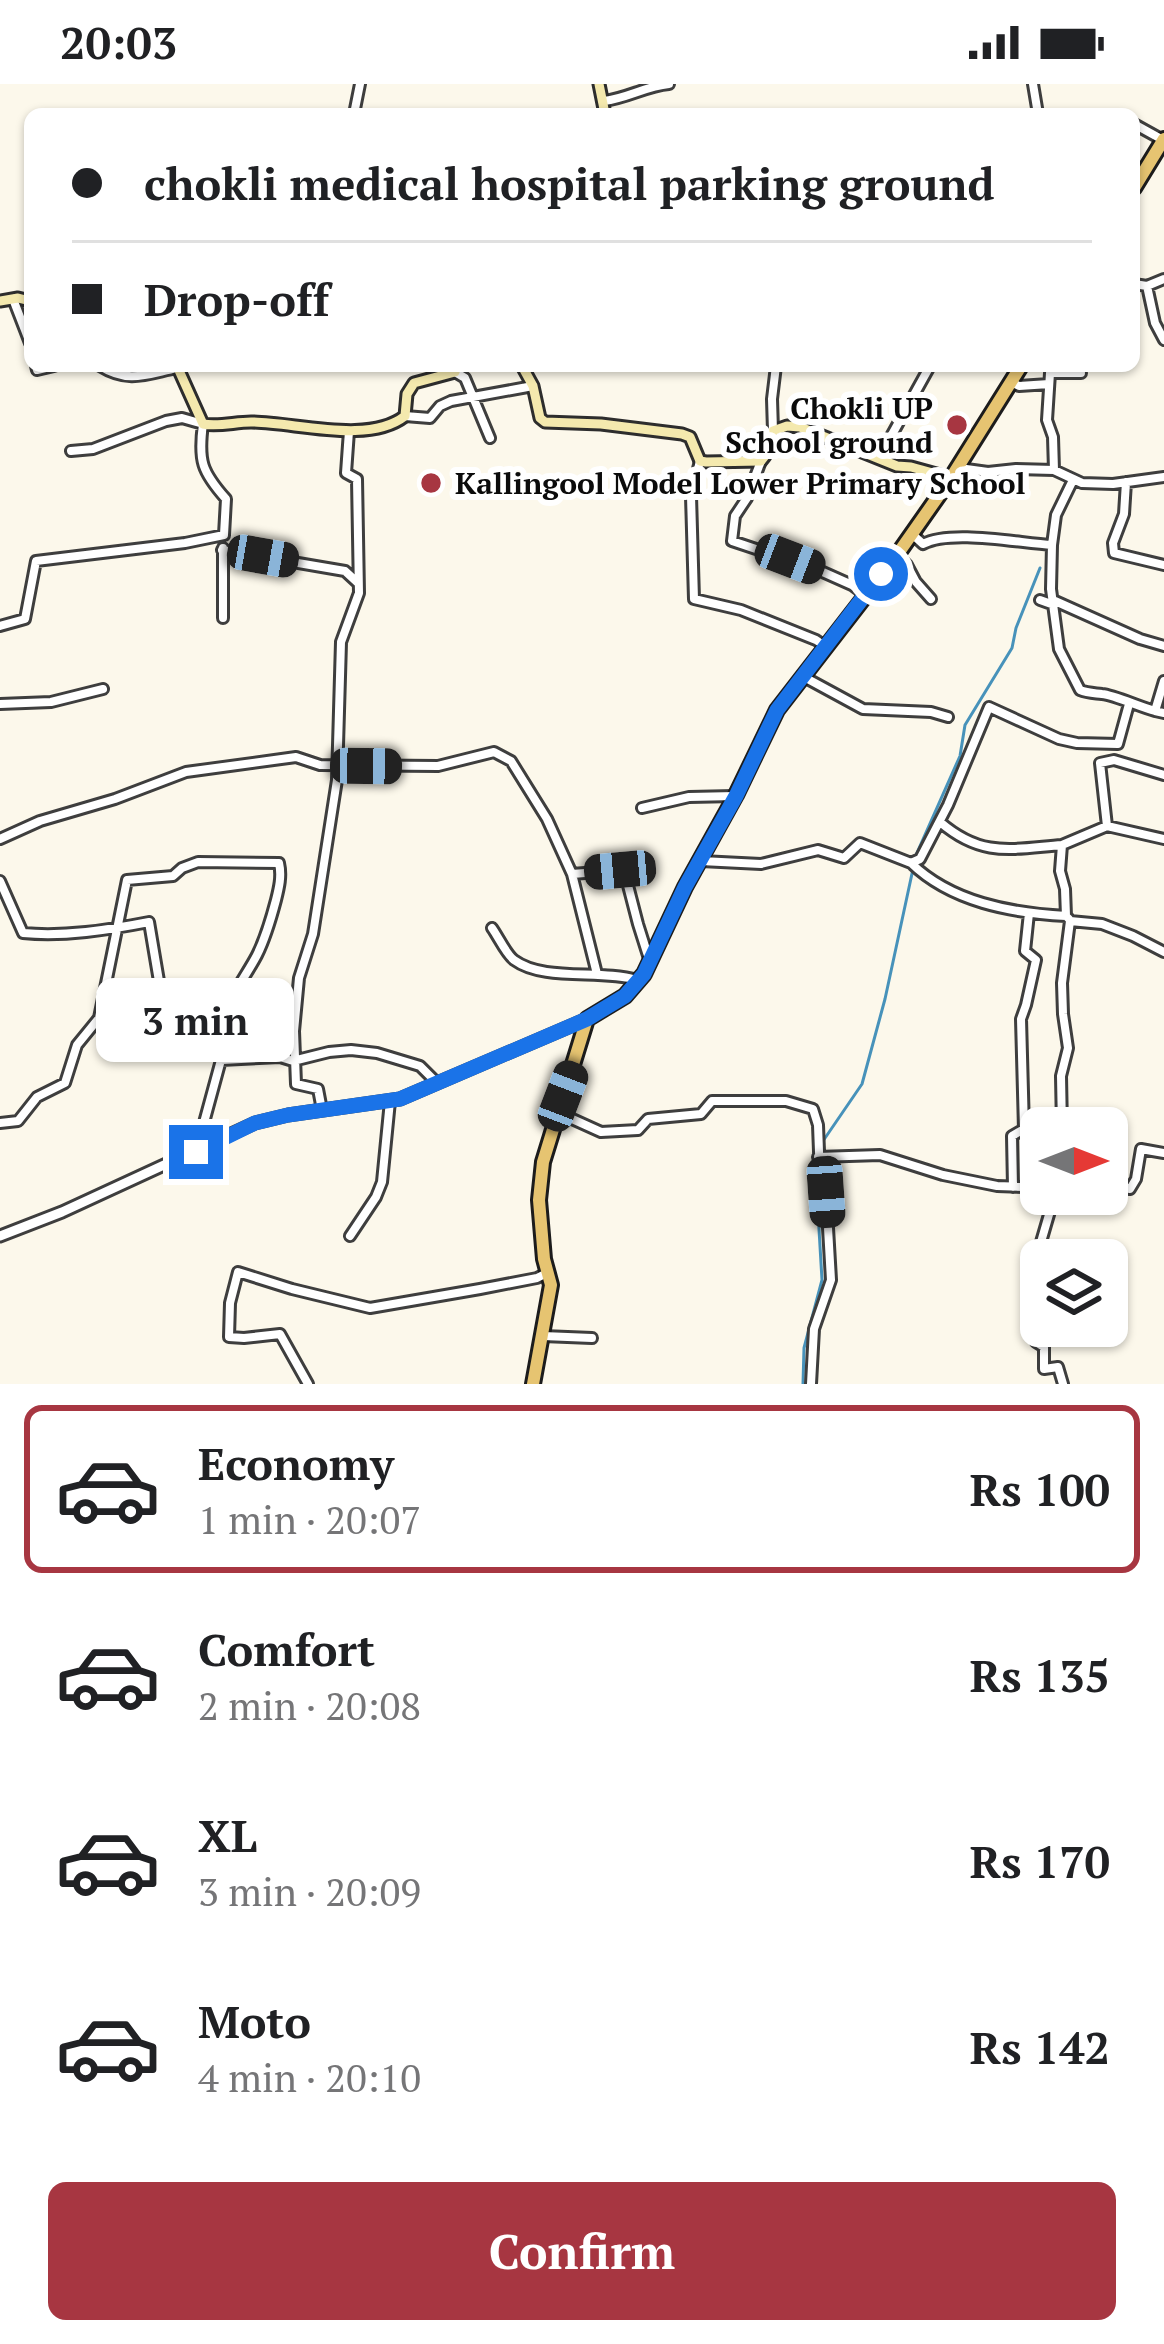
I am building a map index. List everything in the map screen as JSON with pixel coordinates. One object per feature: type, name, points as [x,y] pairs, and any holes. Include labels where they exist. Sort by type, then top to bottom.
[{"type":"main road","points":[[598,84],[605,108]]},
{"type":"main road","points":[[1140,178],[1164,140]]},
{"type":"main road","points":[[0,301],[24,300]]},
{"type":"main road","points":[[179,372],[202,424],[249,422],[349,430],[395,424],[405,416],[407,394],[414,383],[447,372]]},
{"type":"main road","points":[[526,372],[545,422],[682,434],[690,437],[700,461],[761,461],[773,431],[787,426],[897,466],[954,473]]},
{"type":"main road","points":[[533,1384],[550,1285],[539,1200],[543,1162],[587,1019],[625,996],[638,981],[777,710],[912,534],[1017,372]]},
{"type":"street","points":[[604,101],[669,84]]},
{"type":"street","points":[[1140,285],[1164,279]]},
{"type":"street","points":[[1147,286],[1164,340]]},
{"type":"street","points":[[13,299],[24,324]]},
{"type":"street","points":[[110,372],[118,377],[155,372]]},
{"type":"street","points":[[459,372],[490,438]]},
{"type":"street","points":[[773,431],[775,372]]},
{"type":"street","points":[[878,458],[927,372]]},
{"type":"street","points":[[1054,470],[1047,419],[1050,373],[1081,373]]},
{"type":"street","points":[[1010,382],[1049,384]]},
{"type":"street","points":[[405,416],[430,418],[440,406],[533,386]]},
{"type":"street","points":[[71,451],[93,448],[166,421],[182,418],[202,424],[205,473],[226,499],[223,618]]},
{"type":"street","points":[[322,1110],[317,1089],[296,1084],[293,1061],[298,978],[314,934],[337,765],[340,642],[359,593],[357,479],[346,473],[349,430]]},
{"type":"street","points":[[700,461],[691,496],[694,599],[741,610],[825,646]]},
{"type":"street","points":[[732,541],[735,516],[761,461]]},
{"type":"street","points":[[954,473],[1054,470],[1073,481],[1095,483],[1164,477]]},
{"type":"street","points":[[1073,481],[1056,515],[1052,545],[1051,589],[1059,649],[1080,690],[1091,695],[1106,693],[1160,712],[1164,681]]},
{"type":"street","points":[[1126,482],[1114,553],[1164,565]]},
{"type":"street","points":[[912,534],[923,544],[937,537],[956,537],[1052,545]]},
{"type":"street","points":[[0,626],[25,619],[36,561],[224,535]]},
{"type":"street","points":[[720,547],[732,541],[816,569],[864,594]]},
{"type":"street","points":[[222,550],[344,571],[359,584]]},
{"type":"street","points":[[897,555],[932,598]]},
{"type":"street","points":[[1040,600],[1164,646]]},
{"type":"street","points":[[802,676],[863,709],[948,717]]},
{"type":"street","points":[[0,704],[52,702],[103,689]]},
{"type":"street","points":[[1114,760],[1130,704]]},
{"type":"street","points":[[910,863],[920,859],[940,822],[989,707],[1059,739],[1118,744]]},
{"type":"street","points":[[0,839],[186,772],[296,758],[320,765],[438,766],[494,752],[512,761],[530,789],[572,874],[597,974]]},
{"type":"street","points":[[1107,826],[1102,762],[1114,760],[1164,775]]},
{"type":"street","points":[[642,808],[689,796],[736,796]]},
{"type":"street","points":[[940,822],[957,837],[987,849],[1062,845],[1107,826],[1164,839]]},
{"type":"street","points":[[699,861],[761,864],[818,850],[844,859],[860,843],[910,863],[945,889],[1001,908],[1102,924],[1164,952]]},
{"type":"street","points":[[1061,1107],[1060,1076],[1068,1048],[1063,1014],[1068,918],[1060,871],[1062,845]]},
{"type":"street","points":[[0,1123],[18,1120],[38,1097],[65,1083],[77,1045],[99,1018],[127,880],[173,876],[198,862],[279,863],[267,931],[232,994],[217,1047],[221,1060],[196,1152]]},
{"type":"street","points":[[572,874],[625,870],[650,962]]},
{"type":"street","points":[[0,881],[22,933],[44,935],[149,922],[161,993],[194,1009],[196,1047],[217,1047]]},
{"type":"street","points":[[1013,1187],[1012,1136],[1024,1129],[1021,1019],[1036,960],[1025,947],[1029,913]]},
{"type":"street","points":[[492,928],[514,960],[549,973],[616,974],[638,981]]},
{"type":"street","points":[[0,1236],[255,1123],[389,1101],[587,1019]]},
{"type":"street","points":[[221,1060],[293,1061],[351,1050],[420,1066],[438,1084]]},
{"type":"street","points":[[350,1236],[382,1182],[389,1101]]},
{"type":"street","points":[[554,1119],[570,1118],[601,1132],[638,1130],[648,1119],[701,1114],[712,1101],[786,1101],[813,1109],[820,1178],[826,1192],[831,1280],[814,1329],[811,1384]]},
{"type":"street","points":[[1128,1190],[1136,1179],[1141,1149],[1164,1153]]},
{"type":"street","points":[[818,1155],[880,1155],[943,1175],[1020,1187]]},
{"type":"street","points":[[1048,1215],[1034,1266],[1032,1334],[1044,1347],[1044,1369],[1058,1367],[1063,1384]]},
{"type":"street","points":[[308,1384],[280,1334],[229,1336],[238,1271],[370,1308],[548,1273]]},
{"type":"street","points":[[542,1336],[592,1338]]},
{"type":"waterway","points":[[916,855],[960,756],[965,725],[1012,648],[1040,568]]},
{"type":"waterway","points":[[823,1141],[862,1084],[913,869]]},
{"type":"waterway","points":[[803,1384],[804,1348],[822,1280],[816,1178]]},
{"type":"place","name":"Chokli UP School ground","points":[[957,425]]},
{"type":"place","name":"Kallingool Model Lower Primary School","points":[[431,483]]},
{"type":"route","points":[[196,1152],[255,1123],[400,1099],[587,1019],[625,996],[644,974],[777,710],[881,574]]}]
